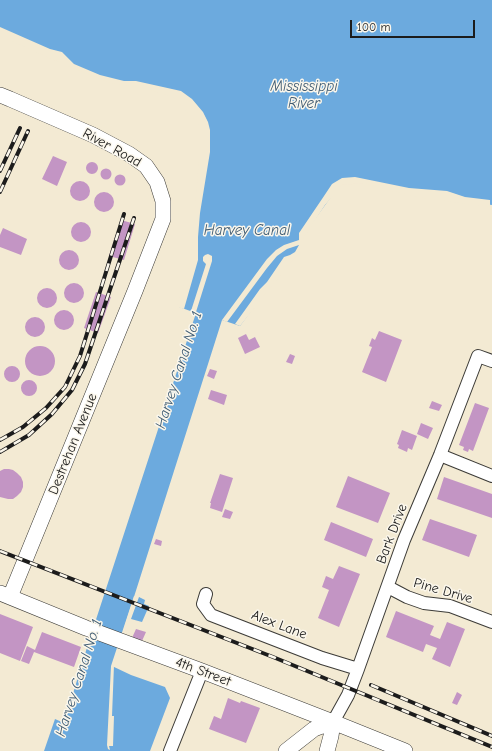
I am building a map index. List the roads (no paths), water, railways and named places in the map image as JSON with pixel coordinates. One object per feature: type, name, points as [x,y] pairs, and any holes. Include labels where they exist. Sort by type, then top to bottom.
[{"type":"main road","name":"River Road","points":[[0,96],[93,135],[129,154],[146,166],[157,182],[163,200],[163,219],[135,291]]},
{"type":"main road","name":"Destrehan Avenue","points":[[5,595],[135,291]]},
{"type":"main road","name":"4th Street","points":[[5,595],[86,628],[202,671],[405,751]]},
{"type":"main road","points":[[286,751],[314,729],[333,722],[327,751]]},
{"type":"street","name":"Bark Drive","points":[[333,722],[348,695],[404,540],[440,455],[478,356],[492,361]]},
{"type":"street","points":[[440,455],[492,476]]},
{"type":"street","name":"Pine Drive","points":[[388,587],[407,597],[424,603],[450,606],[492,622]]},
{"type":"street","name":"Alex Lane","points":[[206,594],[204,604],[211,615],[322,658],[358,669]]},
{"type":"street","points":[[170,751],[202,671]]},
{"type":"water","name":"Mississippi River","points":[[0,0],[492,0],[492,205],[365,181],[341,183],[300,240],[300,250],[288,261],[240,326],[222,320],[112,666],[131,675],[165,687],[170,698],[150,751],[44,751],[55,719],[64,723],[89,641],[196,313],[179,307],[193,260],[201,160],[201,124],[174,95],[145,86],[110,82],[0,34]]},
{"type":"water","points":[[139,597],[145,600],[144,604],[149,606],[142,622],[131,619]]},
{"type":"railway","points":[[0,171],[20,128]]},
{"type":"railway","points":[[0,192],[28,131]]},
{"type":"railway","points":[[0,440],[23,427],[46,408],[65,387],[80,356],[124,214]]},
{"type":"railway","points":[[0,452],[29,435],[52,414],[72,390],[85,364],[134,218]]},
{"type":"railway","points":[[0,551],[273,657],[492,747]]},
{"type":"railway","points":[[371,685],[492,736]]},
{"type":"water label","name":"Harvey Canal","points":[[247,231]]},
{"type":"water label","name":"Harvey Canal No. 1","points":[[179,370]]},
{"type":"water label","name":"Harvey Canal No. 1","points":[[79,678]]}]
